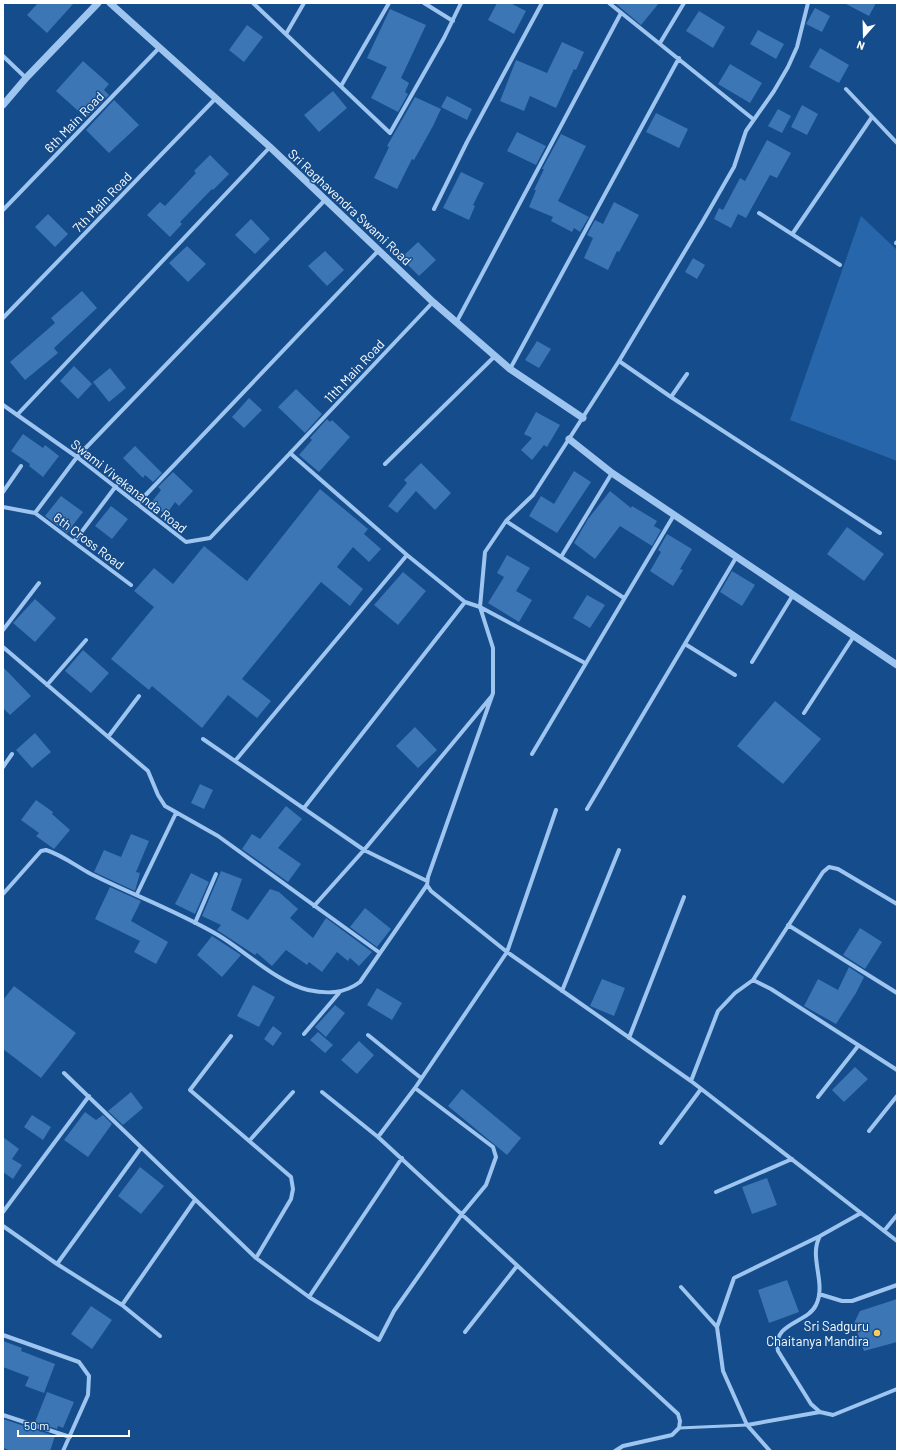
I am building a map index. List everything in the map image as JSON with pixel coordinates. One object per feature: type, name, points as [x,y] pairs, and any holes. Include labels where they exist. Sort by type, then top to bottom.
[{"type":"street","points":[[3,105],[26,78],[98,3]]},
{"type":"street","name":"Sri Raghavendra Swami Road","points":[[110,3],[270,147],[456,323],[510,369],[583,418]]},
{"type":"street","points":[[253,3],[390,133],[453,21],[461,3]]},
{"type":"street","points":[[286,34],[304,3]]},
{"type":"street","points":[[341,86],[389,3]]},
{"type":"street","points":[[424,3],[453,21]]},
{"type":"street","points":[[434,209],[467,142],[542,3]]},
{"type":"street","points":[[609,3],[753,119]]},
{"type":"street","points":[[660,43],[684,3]]},
{"type":"street","points":[[3,894],[41,851],[46,850],[92,874],[138,894],[218,935],[289,983],[308,990],[339,993],[350,989],[360,982],[427,883],[493,694],[493,648],[480,607],[485,552],[506,521],[533,495],[583,418],[619,361],[734,167],[746,131],[774,91],[788,67],[797,47],[808,3]]},
{"type":"street","points":[[456,323],[621,13]]},
{"type":"street","name":"6th Main Road","points":[[3,210],[160,48]]},
{"type":"street","points":[[3,56],[26,78]]},
{"type":"street","points":[[510,369],[679,58]]},
{"type":"street","points":[[846,89],[897,143]]},
{"type":"street","name":"7th Main Road","points":[[3,318],[215,99]]},
{"type":"street","points":[[793,233],[872,117]]},
{"type":"street","points":[[17,415],[270,147]]},
{"type":"street","points":[[3,507],[35,513],[77,457],[325,200]]},
{"type":"street","points":[[759,213],[793,233],[840,265]]},
{"type":"street","points":[[138,503],[379,250]]},
{"type":"street","name":"11th Main Road","points":[[290,453],[433,302]]},
{"type":"street","points":[[385,464],[495,356]]},
{"type":"street","points":[[619,361],[671,398],[880,533]]},
{"type":"street","points":[[671,398],[687,374]]},
{"type":"street","name":"Swami Vivekananda Road","points":[[3,405],[116,486],[186,542],[210,538],[290,453]]},
{"type":"street","points":[[569,439],[612,473],[897,665]]},
{"type":"street","points":[[290,453],[407,555],[465,602],[480,607],[585,663]]},
{"type":"street","points":[[3,492],[21,466]]},
{"type":"street","points":[[561,557],[612,473]]},
{"type":"street","points":[[74,542],[116,486]]},
{"type":"street","name":"6th Cross Road","points":[[35,513],[131,585]]},
{"type":"street","points":[[532,754],[674,515]]},
{"type":"street","points":[[506,521],[624,598]]},
{"type":"street","points":[[235,761],[407,555]]},
{"type":"street","points":[[587,809],[736,556]]},
{"type":"street","points":[[3,630],[39,583]]},
{"type":"street","points":[[752,662],[793,595]]},
{"type":"street","points":[[304,808],[465,602]]},
{"type":"street","points":[[804,713],[854,636]]},
{"type":"street","points":[[47,685],[86,640]]},
{"type":"street","points":[[685,644],[735,675]]},
{"type":"street","points":[[3,647],[148,771],[162,802],[176,813],[218,836],[380,953]]},
{"type":"street","points":[[314,906],[364,850],[493,694]]},
{"type":"street","points":[[108,737],[139,696]]},
{"type":"street","points":[[202,739],[364,850],[427,883],[431,891],[507,952],[691,1081],[897,1241]]},
{"type":"street","points":[[3,767],[12,754]]},
{"type":"street","points":[[378,1137],[415,1088],[507,952],[556,810]]},
{"type":"street","points":[[138,894],[176,813]]},
{"type":"street","points":[[562,991],[619,850]]},
{"type":"street","points":[[691,1081],[718,1011],[735,993],[753,980],[823,872],[829,867],[838,869],[897,904]]},
{"type":"street","points":[[195,923],[216,874]]},
{"type":"street","points":[[629,1038],[684,897]]},
{"type":"street","points":[[788,925],[897,993]]},
{"type":"street","points":[[753,980],[771,989],[897,1070]]},
{"type":"street","points":[[304,1034],[339,993]]},
{"type":"street","points":[[368,1035],[421,1078]]},
{"type":"street","points":[[231,1036],[190,1090],[250,1140],[291,1177],[293,1189],[291,1199],[256,1258]]},
{"type":"street","points":[[818,1098],[858,1046]]},
{"type":"street","points":[[64,1073],[256,1258],[309,1297],[379,1340],[394,1311],[462,1214],[486,1185],[496,1157],[496,1151],[493,1147],[415,1088]]},
{"type":"street","points":[[661,1143],[701,1089]]},
{"type":"street","points":[[250,1140],[293,1092]]},
{"type":"street","points":[[322,1092],[402,1158],[678,1414],[680,1421],[679,1428],[672,1435],[623,1446],[615,1451]]},
{"type":"street","points":[[3,1212],[89,1096]]},
{"type":"street","points":[[869,1131],[897,1096]]},
{"type":"street","points":[[57,1264],[141,1148]]},
{"type":"street","points":[[309,1297],[402,1158]]},
{"type":"street","points":[[716,1192],[792,1159]]},
{"type":"street","points":[[122,1306],[195,1200]]},
{"type":"street","points":[[770,1451],[747,1425],[723,1371],[717,1327],[734,1278],[820,1236],[861,1213]]},
{"type":"street","points":[[884,1231],[897,1215]]},
{"type":"street","points":[[3,1226],[57,1264],[122,1306],[160,1336]]},
{"type":"street","points":[[820,1236],[817,1242],[816,1250],[820,1288],[815,1308],[779,1334],[776,1343],[778,1351],[811,1404],[820,1412]]},
{"type":"street","points":[[465,1332],[517,1266]]},
{"type":"street","points":[[819,1294],[842,1301],[852,1301],[897,1285]]},
{"type":"street","points":[[681,1287],[717,1327]]},
{"type":"street","points":[[3,1335],[79,1362],[89,1376],[88,1395],[63,1451]]},
{"type":"street","points":[[747,1425],[820,1412],[833,1415],[897,1389]]},
{"type":"street","points":[[3,1415],[70,1437]]},
{"type":"lane","points":[[679,1428],[747,1425]]},
{"type":"shaded area","points":[[861,216],[897,250],[897,461],[790,420]]},
{"type":"building","points":[[38,3],[74,3],[47,33],[27,15]]},
{"type":"building","points":[[497,3],[510,3],[526,11],[514,34],[488,20]]},
{"type":"building","points":[[615,3],[659,3],[641,25]]},
{"type":"building","points":[[844,3],[876,3],[869,16]]},
{"type":"building","points":[[815,8],[830,16],[822,32],[806,24]]},
{"type":"building","points":[[390,9],[426,25],[401,78],[409,83],[405,92],[408,94],[398,112],[371,98],[387,67],[367,58]]},
{"type":"building","points":[[699,11],[725,27],[713,48],[686,31]]},
{"type":"building","points":[[247,25],[263,37],[244,62],[229,50]]},
{"type":"building","points":[[758,30],[784,44],[776,59],[750,44]]},
{"type":"building","points":[[562,42],[584,52],[576,70],[574,69],[556,108],[530,96],[524,111],[500,101],[516,60],[547,73]]},
{"type":"building","points":[[820,48],[849,65],[839,83],[809,67]]},
{"type":"building","points":[[83,61],[109,84],[104,90],[109,95],[86,118],[56,91]]},
{"type":"building","points":[[730,64],[762,83],[750,103],[718,84]]},
{"type":"building","points":[[333,91],[347,108],[319,132],[304,115]]},
{"type":"building","points":[[447,96],[472,109],[467,120],[441,107]]},
{"type":"building","points":[[415,97],[441,109],[414,160],[412,159],[397,189],[374,178],[389,147],[387,146]]},
{"type":"building","points":[[114,100],[139,125],[109,153],[86,130]]},
{"type":"building","points":[[802,105],[818,114],[807,135],[791,127]]},
{"type":"building","points":[[778,109],[791,116],[782,133],[768,126]]},
{"type":"building","points":[[656,113],[688,129],[679,148],[646,132]]},
{"type":"building","points":[[517,132],[546,146],[536,165],[507,151]]},
{"type":"building","points":[[561,134],[586,146],[558,201],[589,217],[580,232],[574,228],[572,232],[551,221],[553,217],[529,207],[536,190],[534,190],[544,169],[542,169]]},
{"type":"building","points":[[767,140],[791,153],[777,178],[770,175],[746,218],[738,214],[731,228],[714,219],[719,208],[723,210],[740,178],[745,181]]},
{"type":"building","points":[[210,155],[229,174],[180,222],[182,224],[170,237],[147,215],[160,202],[165,206],[196,173],[194,171]]},
{"type":"building","points":[[461,172],[484,183],[473,205],[475,206],[469,220],[443,208]]},
{"type":"building","points":[[614,202],[639,215],[619,252],[617,251],[608,270],[584,258],[593,238],[587,235],[595,220],[603,224]]},
{"type":"building","points":[[48,214],[68,234],[55,247],[35,227]]},
{"type":"building","points":[[251,219],[270,239],[255,254],[235,235]]},
{"type":"building","points":[[418,242],[436,260],[419,276],[401,258]]},
{"type":"building","points":[[187,246],[206,264],[188,282],[169,263]]},
{"type":"building","points":[[325,251],[344,270],[327,286],[308,266]]},
{"type":"building","points":[[693,258],[705,265],[697,279],[685,272]]},
{"type":"building","points":[[82,291],[97,308],[54,348],[58,353],[25,380],[10,362],[55,323],[51,318]]},
{"type":"building","points":[[537,341],[551,349],[539,368],[525,360]]},
{"type":"building","points":[[74,366],[92,384],[78,399],[60,381]]},
{"type":"building","points":[[110,368],[126,388],[109,402],[93,382]]},
{"type":"building","points":[[296,389],[322,414],[305,433],[278,407]]},
{"type":"building","points":[[249,398],[262,410],[244,428],[232,417]]},
{"type":"building","points":[[536,412],[560,425],[547,447],[544,445],[532,460],[521,450],[532,438],[524,434]]},
{"type":"building","points":[[327,419],[330,422],[332,420],[350,437],[319,472],[299,455],[312,440],[310,438]]},
{"type":"building","points":[[23,434],[43,448],[45,445],[59,456],[43,477],[29,466],[30,464],[11,451]]},
{"type":"building","points":[[135,446],[162,473],[153,482],[145,475],[143,478],[123,458]]},
{"type":"building","points":[[421,463],[451,493],[435,510],[416,491],[397,513],[388,506],[407,483],[404,480]]},
{"type":"building","points":[[574,471],[591,482],[557,533],[529,516],[541,496],[554,504]]},
{"type":"building","points":[[173,472],[193,491],[179,506],[175,502],[166,515],[151,503],[161,490],[158,487]]},
{"type":"building","points":[[320,489],[368,529],[364,534],[381,549],[369,562],[353,547],[337,567],[363,589],[350,606],[321,582],[242,679],[271,701],[257,718],[228,695],[202,728],[152,686],[149,690],[111,659],[154,607],[134,591],[154,568],[173,584],[204,546],[247,581]]},
{"type":"building","points":[[610,491],[631,508],[632,506],[657,521],[654,526],[661,530],[652,546],[620,526],[595,559],[574,543],[588,519]]},
{"type":"building","points":[[61,496],[83,512],[67,533],[45,516]]},
{"type":"building","points":[[111,506],[128,519],[112,539],[95,526]]},
{"type":"building","points":[[847,527],[884,554],[864,581],[827,554]]},
{"type":"building","points":[[667,534],[692,549],[680,569],[683,570],[673,586],[650,571],[661,552],[658,550]]},
{"type":"building","points":[[507,555],[530,568],[516,591],[532,600],[519,622],[488,603],[504,577],[497,573]]},
{"type":"building","points":[[732,571],[755,585],[742,606],[720,592]]},
{"type":"building","points":[[403,572],[426,591],[398,625],[374,605]]},
{"type":"building","points":[[587,595],[605,605],[590,628],[573,618]]},
{"type":"building","points":[[35,599],[56,618],[35,642],[13,623]]},
{"type":"building","points":[[83,650],[109,673],[91,693],[65,671]]},
{"type":"building","points":[[3,667],[31,696],[10,715],[3,708]]},
{"type":"building","points":[[775,701],[821,739],[783,784],[737,746]]},
{"type":"building","points":[[415,727],[437,750],[418,768],[396,746]]},
{"type":"building","points":[[35,733],[51,752],[32,768],[16,750]]},
{"type":"building","points":[[200,784],[213,790],[204,809],[191,803]]},
{"type":"building","points":[[36,800],[53,812],[52,814],[70,830],[54,849],[36,836],[39,833],[21,820]]},
{"type":"building","points":[[286,806],[302,819],[278,848],[301,864],[288,882],[242,849],[252,834],[260,839]]},
{"type":"building","points":[[131,834],[149,841],[136,872],[140,873],[135,891],[94,872],[104,850],[121,857]]},
{"type":"building","points":[[221,871],[242,879],[231,910],[248,920],[270,889],[279,892],[298,909],[290,918],[313,938],[326,918],[372,952],[359,966],[350,958],[348,961],[337,952],[322,972],[309,962],[307,965],[286,950],[272,966],[257,953],[255,955],[217,930],[221,925],[202,916]]},
{"type":"building","points":[[191,873],[209,882],[195,914],[175,904]]},
{"type":"building","points":[[110,887],[141,901],[131,921],[168,942],[156,964],[134,952],[140,941],[95,919]]},
{"type":"building","points":[[365,908],[391,929],[377,947],[350,927]]},
{"type":"building","points":[[860,928],[882,942],[865,969],[843,955]]},
{"type":"building","points":[[212,936],[241,955],[222,977],[197,955]]},
{"type":"building","points":[[849,967],[864,977],[856,993],[836,1024],[804,1006],[818,979],[838,990]]},
{"type":"building","points":[[602,979],[625,988],[614,1016],[590,1006]]},
{"type":"building","points":[[253,985],[275,997],[259,1027],[237,1016]]},
{"type":"building","points":[[14,986],[76,1033],[41,1078],[3,1049],[3,1000]]},
{"type":"building","points":[[377,988],[402,1003],[392,1020],[367,1005]]},
{"type":"building","points":[[335,1005],[345,1013],[326,1037],[315,1027]]},
{"type":"building","points":[[273,1026],[282,1033],[273,1046],[264,1039]]},
{"type":"building","points":[[318,1032],[333,1045],[325,1053],[310,1040]]},
{"type":"building","points":[[359,1041],[374,1055],[357,1074],[341,1060]]},
{"type":"building","points":[[855,1067],[868,1079],[844,1102],[832,1090]]},
{"type":"building","points":[[462,1089],[521,1138],[507,1155],[448,1106]]},
{"type":"building","points":[[131,1092],[143,1108],[123,1125],[108,1111]]},
{"type":"building","points":[[85,1112],[96,1120],[103,1115],[112,1124],[88,1157],[64,1140]]},
{"type":"building","points":[[32,1115],[51,1127],[43,1140],[24,1127]]},
{"type":"building","points":[[3,1137],[19,1149],[12,1159],[22,1165],[13,1179],[3,1172]]},
{"type":"building","points":[[140,1167],[164,1186],[141,1214],[118,1196]]},
{"type":"building","points":[[767,1178],[777,1205],[752,1214],[742,1187]]},
{"type":"building","points":[[787,1280],[799,1312],[769,1323],[758,1290]]},
{"type":"building","name":"Sri Sadguru Chaitanya Mandira","points":[[897,1299],[897,1342],[864,1351],[854,1323],[860,1311]]},
{"type":"building","points":[[91,1306],[112,1320],[92,1349],[71,1334]]},
{"type":"building","points":[[3,1341],[22,1348],[21,1351],[55,1364],[44,1393],[25,1386],[29,1377],[3,1367]]},
{"type":"building","points":[[47,1392],[74,1402],[63,1428],[58,1426],[57,1429],[35,1422]]},
{"type":"building","points":[[3,1419],[55,1436],[50,1451],[12,1451],[3,1448]]},
{"type":"place","name":"Sri Sadguru Chaitanya Mandira","points":[[877,1333]]}]
